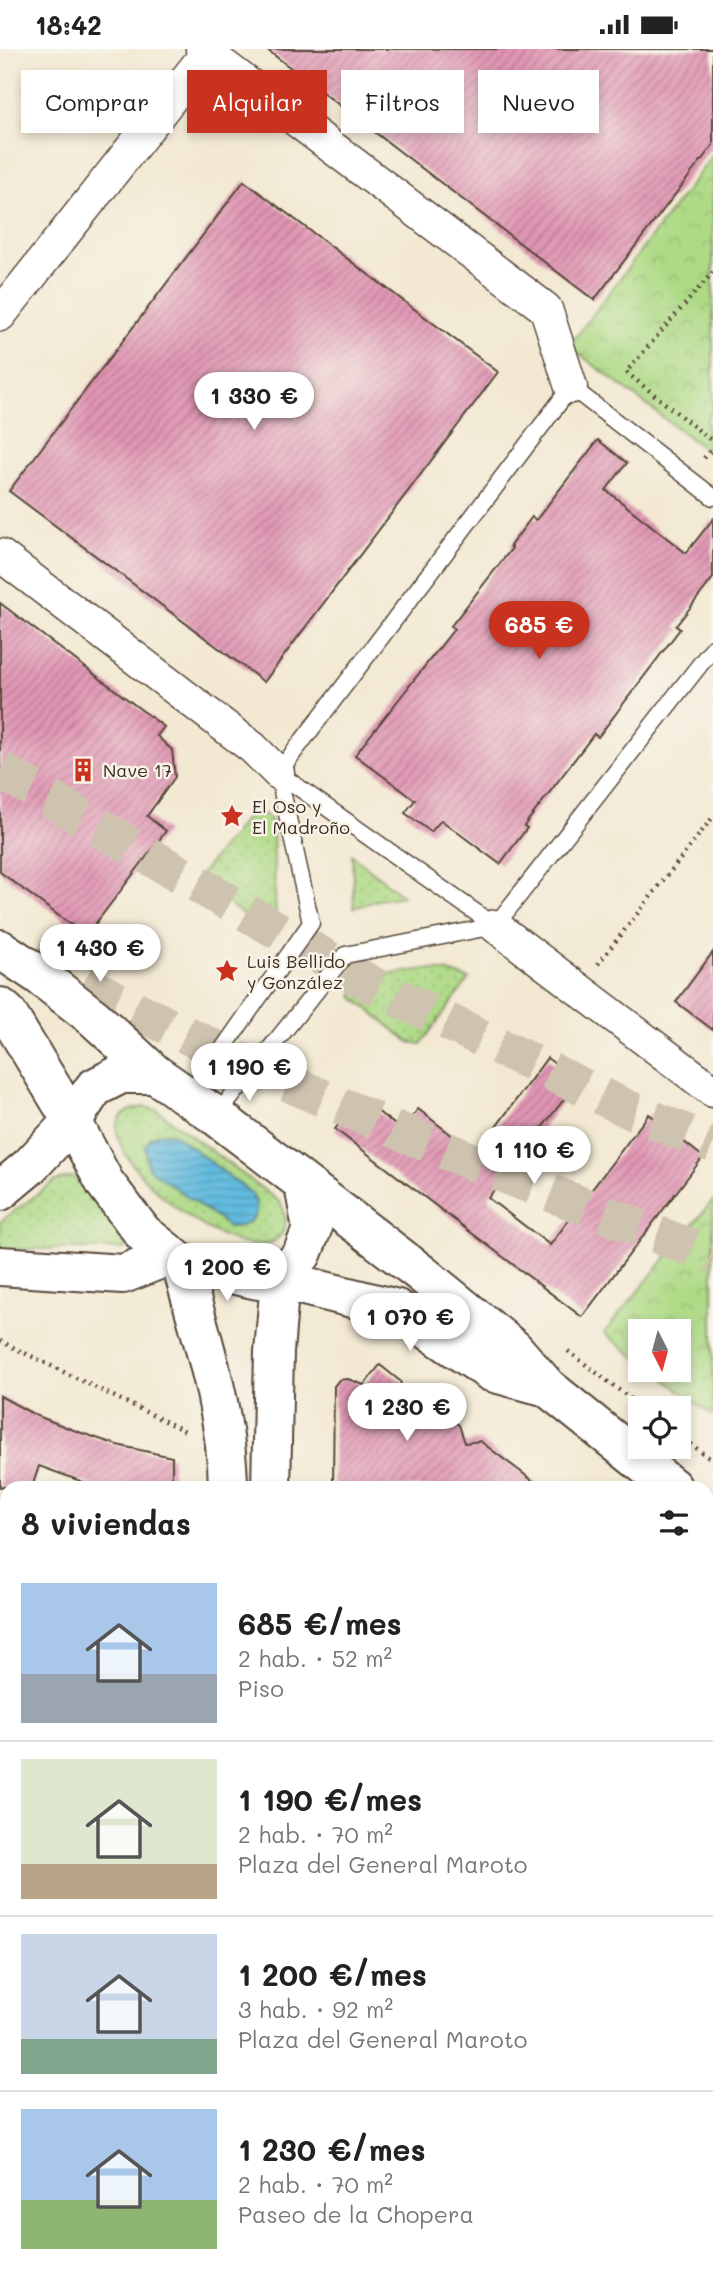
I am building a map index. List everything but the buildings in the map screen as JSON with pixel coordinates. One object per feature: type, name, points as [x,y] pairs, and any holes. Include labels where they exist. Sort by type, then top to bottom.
[{"type":"street","points":[[0,315],[205,51],[546,309],[571,387]]},
{"type":"street","points":[[0,555],[253,748],[278,773]]},
{"type":"street","points":[[495,926],[713,1091]]},
{"type":"street","points":[[0,949],[39,975],[94,1018],[155,1074],[202,1106],[514,1349],[547,1387],[664,1481]]},
{"type":"street","points":[[0,1007],[7,1013],[72,1121],[104,1183],[143,1233],[176,1259],[258,1280],[280,1280],[397,1309],[491,1372],[547,1387]]},
{"type":"street","points":[[0,1191],[30,1166],[72,1121],[94,1088],[121,1074],[155,1074]]},
{"type":"street","points":[[271,1481],[274,1352],[280,1280],[302,1254],[312,1229],[304,1185]]},
{"type":"street","points":[[0,1266],[123,1274],[176,1259]]},
{"type":"street","points":[[176,1259],[213,1384],[227,1452],[228,1481]]},
{"type":"lane","points":[[202,1106],[311,923],[278,773],[571,387],[713,497]]},
{"type":"lane","points":[[202,1106],[345,955],[495,926],[713,648]]},
{"type":"lane","points":[[278,773],[495,926]]},
{"type":"path","points":[[713,272],[626,372],[713,442]]},
{"type":"path","points":[[578,989],[713,817]]},
{"type":"path","points":[[0,1341],[187,1433]]},
{"type":"path","points":[[691,1445],[713,1461]]},
{"type":"green space","points":[[713,155],[713,410],[707,418],[707,451],[569,346]]},
{"type":"green space","points":[[260,813],[266,815],[273,824],[276,931],[267,933],[201,883],[200,875],[247,817]]},
{"type":"green space","points":[[352,855],[403,896],[354,908]]},
{"type":"green space","points":[[426,969],[449,972],[469,979],[421,1044],[409,1042],[353,997],[356,989],[386,975]]},
{"type":"green space","points":[[145,1107],[157,1110],[280,1202],[286,1219],[280,1236],[258,1245],[227,1238],[193,1219],[160,1194],[133,1165],[118,1138],[121,1117]]},
{"type":"green space","points":[[72,1177],[88,1189],[125,1249],[0,1249],[0,1222],[55,1181]]},
{"type":"green space","points":[[713,1200],[713,1416],[691,1399],[691,1396],[687,1396],[670,1383],[691,1383],[691,1319],[628,1319],[628,1352],[604,1333]]},
{"type":"water","points":[[163,1133],[174,1134],[251,1193],[256,1207],[253,1218],[244,1225],[229,1227],[148,1168],[145,1147],[151,1137]]},
{"type":"tunnel","points":[[0,770],[372,985],[630,1110],[713,1144]]},
{"type":"tunnel","points":[[33,956],[198,1041],[368,1118],[713,1256]]},
{"type":"place","name":"Nave 17","points":[[83,770]]},
{"type":"place","name":"El Oso y El Madroño","points":[[232,816]]},
{"type":"place","name":"Luis Bellido y González","points":[[227,971]]}]
